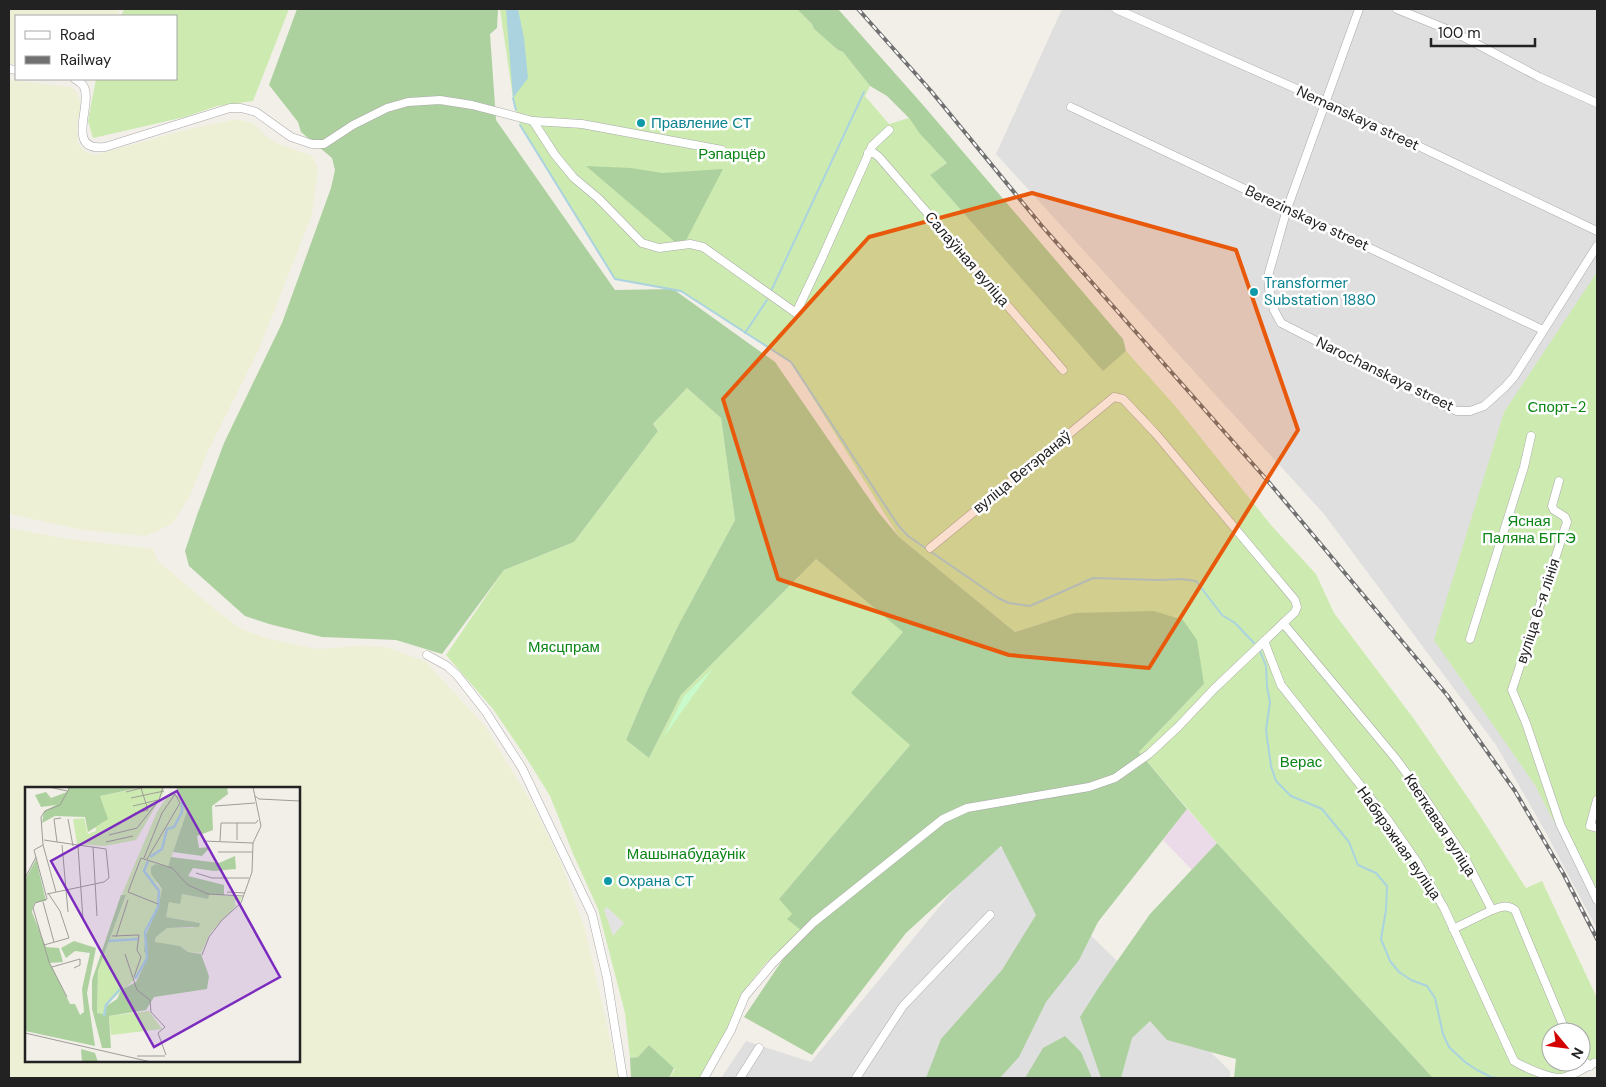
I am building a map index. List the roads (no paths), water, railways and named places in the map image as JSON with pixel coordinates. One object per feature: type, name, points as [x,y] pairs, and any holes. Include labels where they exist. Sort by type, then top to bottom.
[{"type":"street","name":"Nemanskaya street","points":[[1116,9],[1326,102],[1597,231]]},
{"type":"street","points":[[1287,209],[1359,9]]},
{"type":"street","points":[[1398,9],[1456,33],[1539,77],[1597,104]]},
{"type":"street","points":[[76,80],[84,87],[86,93],[82,132],[88,144],[95,148],[236,108],[256,112],[291,138],[312,144],[324,144],[354,125],[387,108],[408,102],[440,100],[472,105],[533,121],[582,124],[722,150]]},
{"type":"street","name":"Berezinskaya street","points":[[1070,107],[1543,330]]},
{"type":"street","points":[[533,121],[554,155],[574,178],[598,198],[642,243],[658,248],[690,244],[703,247],[796,313],[868,153],[875,141],[889,130]]},
{"type":"street","name":"Салаўіная вуліца","points":[[868,153],[874,153],[879,157],[1063,370]]},
{"type":"street","name":"Narochanskaya street","points":[[1287,209],[1268,276],[1274,310],[1281,323],[1457,411],[1470,411],[1484,406],[1509,382],[1597,246]]},
{"type":"street","name":"вуліца Ветэранаў","points":[[930,548],[1114,397],[1124,399],[1156,434],[1295,600],[1295,612],[1283,623]]},
{"type":"street","points":[[1470,639],[1524,467],[1531,436]]},
{"type":"street","name":"вуліца 6-я лінія","points":[[1559,481],[1552,506],[1554,510],[1565,517],[1567,522],[1512,690],[1526,723],[1560,824],[1597,900]]},
{"type":"street","points":[[704,1078],[731,1030],[746,996],[773,963],[814,922],[943,819],[967,808],[1089,787],[1115,778],[1149,754],[1283,623]]},
{"type":"street","name":"Кветкавая вуліца","points":[[1283,623],[1390,752],[1419,790],[1466,860],[1492,910]]},
{"type":"street","name":"Набярэжная вуліца","points":[[1264,641],[1281,685],[1388,820],[1417,862],[1438,898],[1514,1061],[1526,1068],[1557,1078],[1563,1078],[1576,1072]]},
{"type":"street","points":[[427,655],[447,666],[457,675],[486,712],[522,768],[592,914],[607,978],[623,1078]]},
{"type":"street","points":[[1594,827],[1597,800]]},
{"type":"street","points":[[1453,929],[1503,906],[1515,910],[1562,1022]]},
{"type":"street","points":[[856,1078],[903,1006],[990,916]]},
{"type":"street","points":[[740,1078],[759,1048]]},
{"type":"water","points":[[506,9],[518,9],[524,38],[528,78],[513,98]]},
{"type":"waterway","points":[[772,289],[864,92]]},
{"type":"waterway","points":[[513,98],[516,110]]},
{"type":"waterway","points":[[520,125],[615,279],[681,291],[791,362],[898,525],[908,536],[998,598],[1009,603],[1030,606],[1093,578],[1182,579],[1196,581],[1222,615],[1235,623],[1254,643]]},
{"type":"waterway","points":[[745,333],[767,300]]},
{"type":"waterway","points":[[1260,651],[1266,666],[1270,702],[1266,730],[1271,766],[1276,781],[1291,796],[1322,809],[1349,842],[1358,865],[1376,873],[1387,886],[1386,910],[1381,939],[1390,961],[1399,972],[1411,980],[1427,986],[1435,998],[1443,1034],[1449,1047],[1477,1070],[1491,1077],[1498,1078]]},
{"type":"railway","points":[[858,9],[931,91],[1041,225],[1267,480],[1447,695],[1515,791],[1563,873],[1597,939]]},
{"type":"place","name":"Правление СТ","points":[[641,123]]},
{"type":"place","name":"Transformer Substation 1880","points":[[1254,292]]},
{"type":"place","name":"Охрана СТ","points":[[608,881]]},
{"type":"park label","name":"Рэпарцёр","points":[[732,154]]},
{"type":"park label","name":"Спорт-2","points":[[1557,407]]},
{"type":"park label","name":"Ясная Паляна БГГЭ","points":[[1529,530]]},
{"type":"park label","name":"Мясцпрам","points":[[564,647]]},
{"type":"park label","name":"Верас","points":[[1301,762]]},
{"type":"park label","name":"Машынабудаўнік","points":[[686,854]]}]
